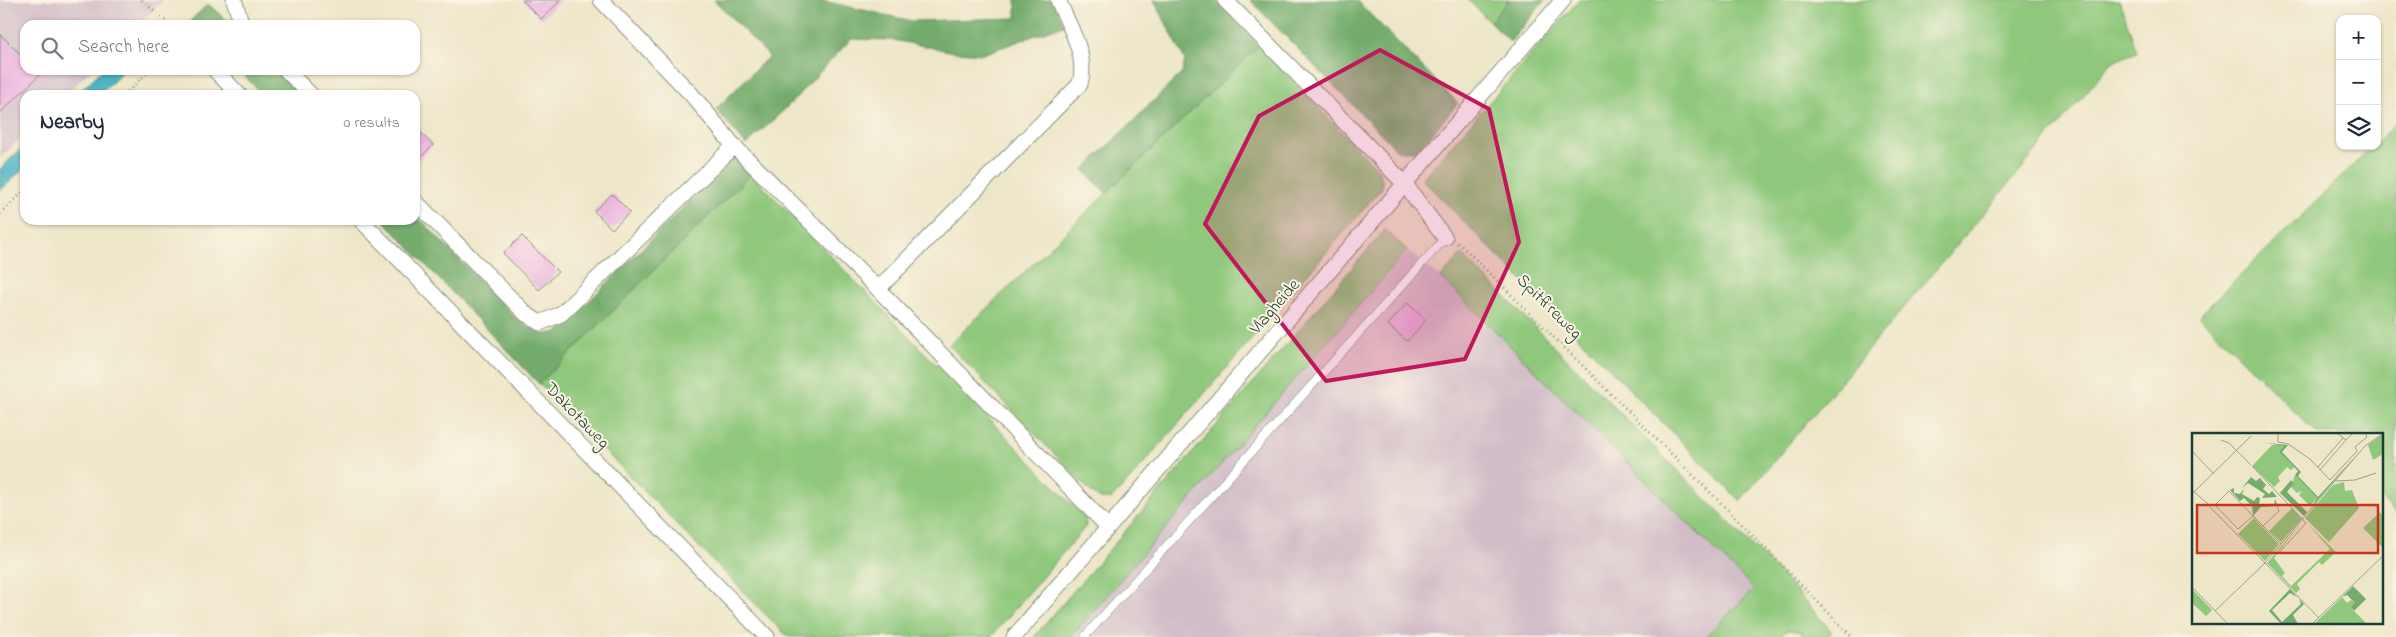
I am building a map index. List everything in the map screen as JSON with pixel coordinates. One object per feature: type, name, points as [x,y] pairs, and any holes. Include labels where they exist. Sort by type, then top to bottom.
[{"type":"street","points":[[234,0],[240,20]]},
{"type":"street","points":[[601,0],[692,95],[734,146],[878,289],[1108,527]]},
{"type":"street","points":[[878,289],[1080,84],[1083,72],[1080,50],[1058,0]]},
{"type":"street","points":[[1225,0],[1404,183],[1445,238]]},
{"type":"street","name":"Vlagheide","points":[[1014,637],[1563,0]]},
{"type":"street","points":[[220,75],[234,90]]},
{"type":"street","points":[[291,75],[306,90]]},
{"type":"street","points":[[420,206],[526,314],[540,323],[561,314],[734,146]]},
{"type":"street","name":"Dakotaweg","points":[[366,225],[768,637]]},
{"type":"lane","points":[[1086,635],[1445,238]]},
{"type":"path","points":[[142,0],[164,20]]},
{"type":"path","points":[[129,90],[145,75]]},
{"type":"path","points":[[0,214],[20,195]]},
{"type":"path","name":"Spitfireweg","points":[[1445,238],[1461,245],[1852,637]]},
{"type":"highlighted area","points":[[1380,50],[1489,109],[1519,242],[1465,359],[1326,381],[1205,224],[1259,116]]},
{"type":"shaded area","points":[[0,0],[164,0],[143,20],[20,20],[20,75],[86,75],[70,90],[20,90],[20,139],[0,158]]},
{"type":"shaded area","points":[[1407,250],[1441,277],[1755,589],[1705,637],[1071,637]]},
{"type":"green space","points":[[714,0],[819,0],[912,21],[1016,18],[1016,0],[1053,0],[1064,25],[983,54],[955,52],[893,40],[851,39],[786,108],[746,145],[716,109],[769,56]]},
{"type":"green space","points":[[1154,0],[1215,0],[1259,46],[1106,193],[1083,170],[1182,73],[1185,60]]},
{"type":"green space","points":[[1250,0],[1356,0],[1458,103],[1418,151],[1398,151]]},
{"type":"green space","points":[[1468,0],[1509,0],[1490,22]]},
{"type":"green space","points":[[1509,0],[1545,0],[1510,42],[1490,22]]},
{"type":"green space","points":[[1579,0],[2119,0],[2137,52],[2112,62],[1740,501],[1422,179]]},
{"type":"green space","points":[[208,4],[226,20],[191,20]]},
{"type":"green space","points":[[1259,46],[1378,170],[1382,180],[1382,188],[1133,476],[1111,499],[1101,499],[1092,493],[949,345]]},
{"type":"green space","points":[[244,75],[280,75],[295,90],[258,90]]},
{"type":"green space","points":[[2396,123],[2396,514],[2384,502],[2384,433],[2316,433],[2199,316],[2369,150],[2381,150],[2381,138]]},
{"type":"green space","points":[[735,156],[751,174],[539,384],[388,225],[420,225],[420,219],[517,319],[537,332],[547,334],[559,331]]},
{"type":"green space","points":[[751,174],[1085,518],[1086,526],[991,637],[788,637],[539,384]]},
{"type":"green space","points":[[1385,230],[1407,250],[1071,637],[1034,637]]},
{"type":"green space","points":[[1462,254],[1791,585],[1832,632],[1826,637],[1802,637],[1802,632],[1788,630],[1779,637],[1705,637],[1754,589],[1441,277]]},
{"type":"water","points":[[97,75],[120,75],[104,90],[81,90]]},
{"type":"water","points":[[20,150],[20,172],[0,191],[0,169]]},
{"type":"building","points":[[522,0],[561,0],[541,19]]},
{"type":"building","points":[[0,34],[20,54],[20,75],[40,75],[24,90],[20,90],[20,94],[0,113]]},
{"type":"building","points":[[420,132],[433,145],[420,158]]},
{"type":"building","points":[[612,194],[630,212],[612,229],[594,211]]},
{"type":"building","points":[[522,236],[558,272],[539,290],[503,253]]},
{"type":"building","points":[[1407,303],[1426,320],[1407,341],[1388,325]]}]
